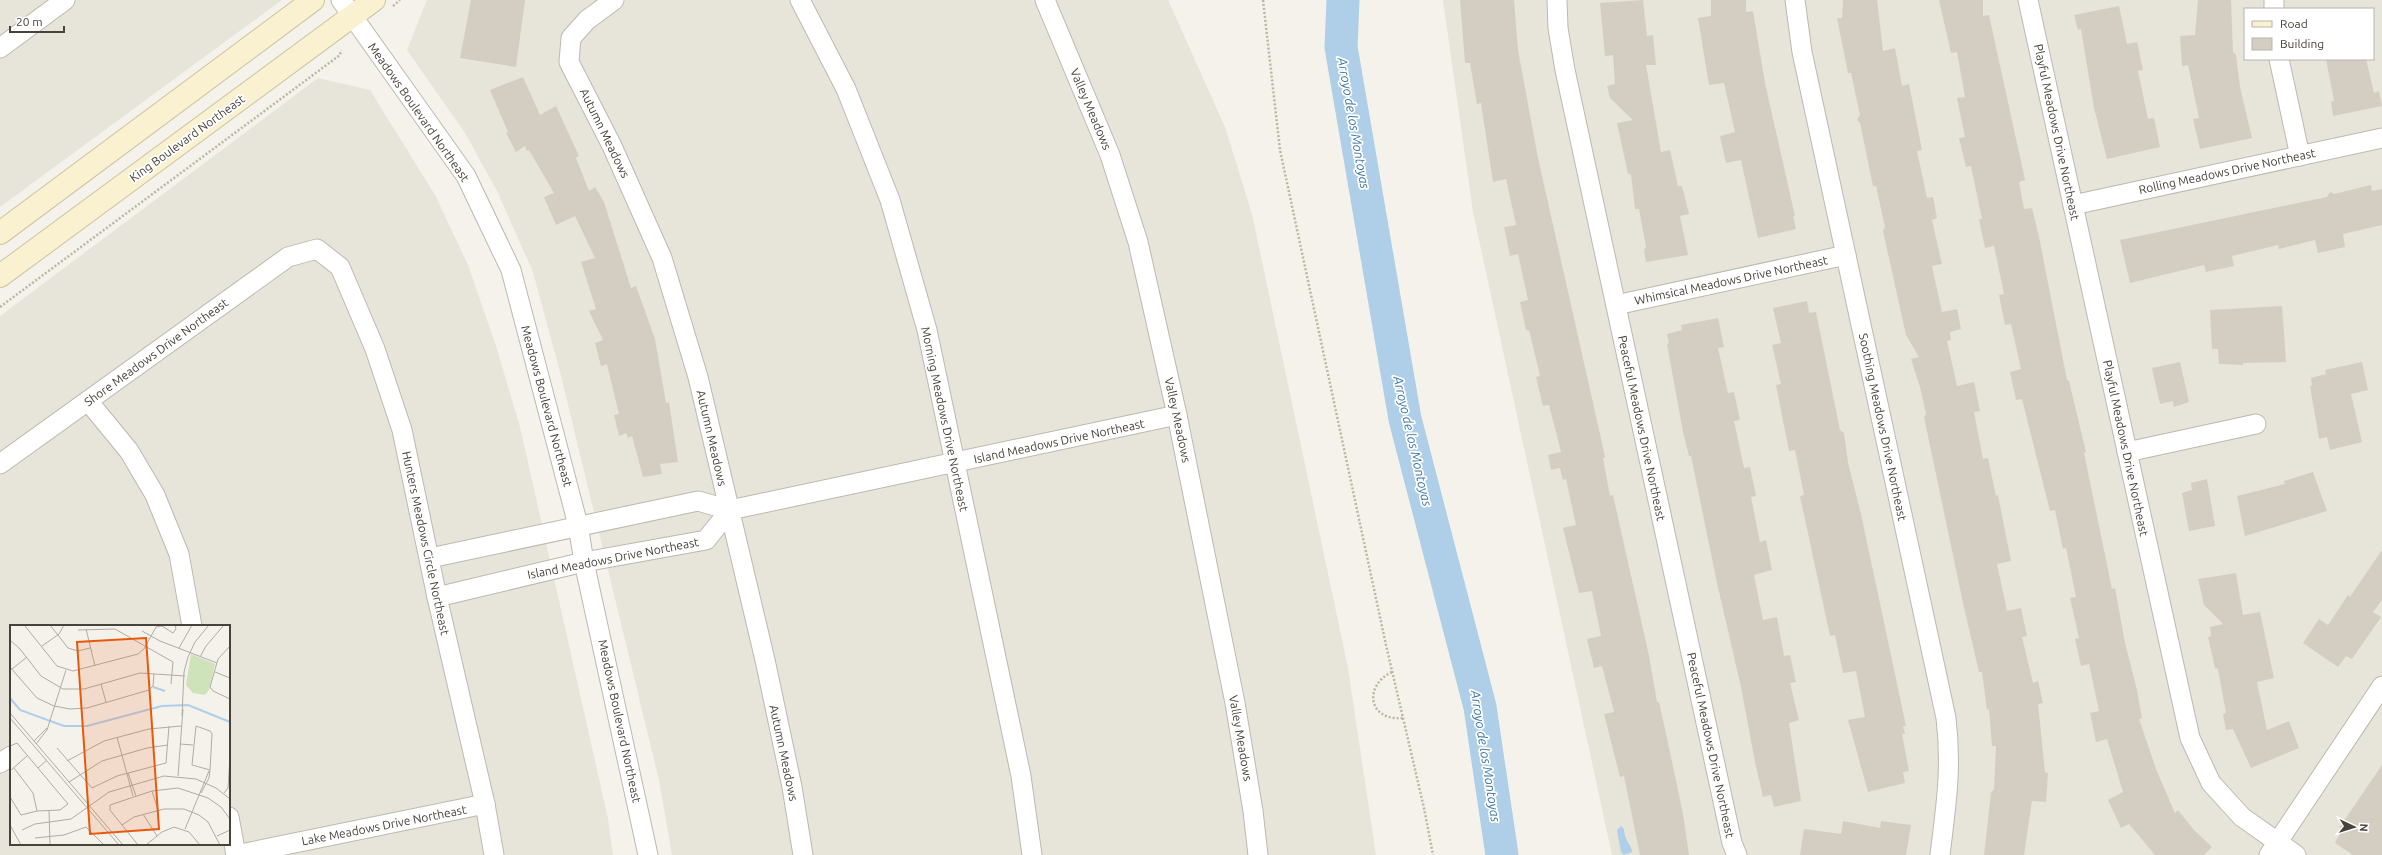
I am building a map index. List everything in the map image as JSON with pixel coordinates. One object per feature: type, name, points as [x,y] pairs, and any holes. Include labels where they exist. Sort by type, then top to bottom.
[{"type":"street","points":[[0,48],[65,0]]},
{"type":"street","points":[[0,233],[313,0]]},
{"type":"street","name":"Autumn Meadows","points":[[614,0],[587,20],[571,38],[569,62],[612,146],[662,258],[698,377],[730,510],[792,787],[803,855]]},
{"type":"street","name":"Morning Meadows Drive Northeast","points":[[800,0],[846,89],[890,200],[927,330],[1021,776],[1032,855]]},
{"type":"street","name":"Valley Meadows","points":[[1045,0],[1110,155],[1136,235],[1177,415],[1235,703],[1253,810],[1258,855]]},
{"type":"street","name":"Peaceful Meadows Drive Northeast","points":[[1557,0],[1558,28],[1565,70],[1732,843],[1737,855]]},
{"type":"street","name":"Soothing Meadows Drive Northeast","points":[[1795,0],[1802,52],[1946,718],[1950,752],[1949,780],[1940,855]]},
{"type":"street","name":"Playful Meadows Drive Northeast","points":[[2028,0],[2190,738],[2211,783],[2273,849],[2296,855]]},
{"type":"street","name":"King Boulevard Northeast","points":[[0,276],[351,15],[381,4]]},
{"type":"street","name":"Meadows Boulevard Northeast","points":[[351,15],[466,176],[512,270],[578,525],[584,562],[648,855]]},
{"type":"street","points":[[2279,60],[2300,156]]},
{"type":"street","name":"Rolling Meadows Drive Northeast","points":[[2073,205],[2382,138]]},
{"type":"street","name":"Shore Meadows Drive Northeast","points":[[0,464],[288,257],[317,249]]},
{"type":"street","name":"Hunters Meadows Circle Northeast","points":[[317,249],[340,267],[375,349],[402,430],[437,597],[485,804],[494,855]]},
{"type":"street","name":"Whimsical Meadows Drive Northeast","points":[[1616,305],[1846,255]]},
{"type":"street","points":[[88,401],[129,451],[155,495],[179,554],[192,625]]},
{"type":"street","name":"Island Meadows Drive Northeast","points":[[430,558],[578,525],[698,501],[730,510],[1177,415]]},
{"type":"street","points":[[2127,452],[2256,424]]},
{"type":"street","name":"Island Meadows Drive Northeast","points":[[437,597],[584,562],[706,540],[730,510]]},
{"type":"street","points":[[2273,849],[2382,686]]},
{"type":"street","points":[[0,764],[10,757]]},
{"type":"street","name":"Lake Meadows Drive Northeast","points":[[236,855],[485,804]]},
{"type":"street","points":[[230,822],[236,855]]},
{"type":"path","points":[[381,4],[400,0]]},
{"type":"path","points":[[1263,0],[1280,150],[1392,672],[1424,808],[1433,855]]},
{"type":"path","points":[[0,307],[340,55],[342,42],[351,15]]},
{"type":"path","points":[[1392,672],[1384,676],[1378,682],[1374,695],[1375,707],[1381,714],[1392,719],[1403,718]]},
{"type":"shaded area","points":[[0,0],[282,0],[0,207]]},
{"type":"shaded area","points":[[427,0],[1168,0],[1225,127],[1252,214],[1348,668],[1376,855],[672,855],[659,780],[560,372],[533,272],[497,191],[465,133],[407,50]]},
{"type":"shaded area","points":[[1443,0],[2382,0],[2382,855],[1612,855],[1473,212]]},
{"type":"shaded area","points":[[318,78],[370,90],[435,195],[468,265],[496,346],[520,427],[608,819],[613,855],[0,855],[0,316]]},
{"type":"water","points":[[1621,826],[1624,829],[1625,837],[1631,847],[1632,852],[1624,855],[1621,852],[1617,830]]},
{"type":"building","points":[[471,0],[525,0],[516,67],[460,58]]},
{"type":"building","points":[[1460,0],[1514,0],[1518,50],[1538,158],[1602,443],[1605,458],[1603,458],[1610,496],[1613,495],[1649,656],[1657,702],[1659,702],[1667,738],[1683,814],[1689,855],[1640,855],[1624,776],[1620,777],[1604,714],[1614,712],[1602,666],[1594,668],[1587,639],[1601,636],[1592,591],[1579,593],[1563,528],[1576,525],[1566,479],[1563,480],[1560,468],[1551,470],[1548,455],[1561,452],[1549,405],[1543,406],[1536,377],[1540,376],[1529,330],[1526,330],[1520,302],[1528,300],[1518,254],[1510,256],[1504,227],[1516,225],[1506,179],[1493,182],[1481,103],[1477,104],[1470,63],[1465,63]]},
{"type":"building","points":[[1643,0],[1647,36],[1653,35],[1656,65],[1646,65],[1661,152],[1670,150],[1678,186],[1682,186],[1689,214],[1680,216],[1688,255],[1646,262],[1644,250],[1646,247],[1639,209],[1635,209],[1631,174],[1628,174],[1617,123],[1633,120],[1610,98],[1607,86],[1615,84],[1613,55],[1605,56],[1600,3]]},
{"type":"building","points":[[1711,0],[1746,0],[1746,12],[1753,11],[1765,83],[1795,216],[1793,216],[1796,229],[1758,238],[1741,160],[1726,163],[1720,136],[1735,132],[1724,83],[1709,85],[1698,18],[1711,16]]},
{"type":"building","points":[[1843,0],[1877,0],[1883,51],[1895,48],[1902,86],[1909,84],[1922,150],[1917,151],[1927,198],[1933,197],[1937,218],[1932,220],[1942,264],[1932,266],[1942,312],[1957,309],[1961,329],[1950,332],[1951,340],[1947,341],[1957,386],[1974,382],[1980,411],[1974,412],[1983,459],[1988,458],[1996,496],[1998,495],[2011,561],[1997,564],[2007,611],[2021,608],[2027,636],[2022,637],[2033,683],[2038,681],[2043,703],[2038,704],[2045,772],[2048,773],[2046,802],[2032,801],[2024,855],[1984,855],[1991,793],[1994,789],[1996,746],[1992,746],[1989,709],[1987,710],[1982,672],[1979,672],[1963,603],[1924,417],[1926,414],[1920,387],[1911,359],[1919,357],[1906,335],[1883,231],[1885,227],[1876,186],[1873,186],[1860,123],[1857,120],[1860,115],[1851,73],[1848,73],[1837,18],[1842,18]]},
{"type":"building","points":[[1939,0],[1983,0],[1983,16],[1989,15],[2025,180],[2019,182],[2024,209],[2032,208],[2039,237],[2067,380],[2069,381],[2086,452],[2084,453],[2112,589],[2115,588],[2125,643],[2137,690],[2142,718],[2139,719],[2156,769],[2175,813],[2178,810],[2194,830],[2212,847],[2204,855],[2155,855],[2129,824],[2121,828],[2108,800],[2123,792],[2107,739],[2096,742],[2090,713],[2099,711],[2089,664],[2081,666],[2075,639],[2079,638],[2070,598],[2076,597],[2066,548],[2063,549],[2055,510],[2050,511],[2022,399],[2016,400],[2010,372],[2021,369],[2011,324],[2005,325],[1999,295],[2004,294],[1994,246],[1985,248],[1979,219],[1982,219],[1971,166],[1966,167],[1959,138],[1965,137],[1957,98],[1965,97],[1957,52],[1951,53]]},
{"type":"building","points":[[2198,0],[2231,0],[2233,52],[2236,55],[2240,87],[2252,138],[2200,149],[2193,119],[2199,118],[2188,65],[2182,66],[2180,36],[2195,35]]},
{"type":"building","points":[[2119,6],[2127,44],[2137,42],[2143,70],[2138,71],[2148,119],[2154,118],[2160,147],[2107,159],[2094,108],[2081,29],[2078,30],[2074,15]]},
{"type":"building","points":[[2326,60],[2366,60],[2374,93],[2379,91],[2382,106],[2333,116],[2331,102],[2334,101]]},
{"type":"building","points":[[523,77],[540,115],[556,106],[579,156],[576,158],[589,191],[595,187],[604,202],[631,288],[636,286],[655,339],[666,403],[669,402],[678,462],[660,464],[662,474],[643,477],[632,436],[628,438],[626,433],[619,436],[614,415],[619,414],[607,364],[601,366],[595,343],[603,340],[589,311],[596,309],[581,262],[595,258],[575,216],[556,225],[544,197],[554,193],[529,150],[527,151],[525,146],[516,152],[506,133],[508,132],[490,90]]},
{"type":"building","points":[[2371,185],[2372,191],[2382,189],[2382,225],[2343,234],[2345,247],[2318,253],[2315,240],[2279,249],[2278,245],[2232,256],[2234,266],[2206,272],[2204,265],[2130,283],[2120,240],[2327,197],[2330,192],[2334,194]]},
{"type":"building","points":[[1807,301],[1809,313],[1816,312],[1840,430],[1844,433],[1848,463],[1861,514],[1906,726],[1903,726],[1905,734],[1902,734],[1909,771],[1903,772],[1905,783],[1868,792],[1848,720],[1865,717],[1856,671],[1843,673],[1835,635],[1830,636],[1800,496],[1804,495],[1795,450],[1789,451],[1776,385],[1781,384],[1772,345],[1781,343],[1773,308]]},
{"type":"building","points":[[2282,306],[2286,362],[2243,363],[2243,365],[2219,364],[2218,349],[2212,349],[2210,310]]},
{"type":"building","points":[[1718,318],[1724,347],[1718,348],[1728,393],[1734,392],[1740,420],[1734,421],[1744,468],[1750,467],[1756,496],[1751,497],[1760,542],[1766,540],[1772,570],[1754,575],[1763,620],[1777,617],[1784,656],[1790,655],[1796,682],[1790,683],[1799,720],[1789,723],[1801,801],[1774,807],[1771,795],[1763,797],[1691,456],[1689,456],[1683,432],[1667,344],[1669,343],[1667,334],[1682,330],[1681,325]]},
{"type":"building","points":[[2180,362],[2189,402],[2174,407],[2173,401],[2160,404],[2152,368]]},
{"type":"building","points":[[2362,362],[2368,390],[2351,394],[2362,442],[2330,450],[2327,437],[2319,439],[2310,386],[2312,386],[2311,378],[2326,374],[2325,370]]},
{"type":"building","points":[[2313,472],[2327,511],[2245,536],[2237,496],[2285,484],[2284,481]]},
{"type":"building","points":[[2207,479],[2215,526],[2189,531],[2182,493],[2192,490],[2191,483]]},
{"type":"building","points":[[2382,550],[2382,600],[2373,612],[2381,617],[2352,659],[2346,656],[2338,667],[2303,643],[2319,619],[2328,625],[2348,595],[2350,597]]},
{"type":"building","points":[[2236,573],[2243,615],[2260,612],[2274,678],[2257,682],[2267,730],[2289,721],[2299,748],[2251,768],[2233,729],[2226,730],[2223,714],[2226,713],[2218,669],[2215,668],[2208,637],[2211,636],[2210,627],[2223,624],[2204,605],[2198,579]]},
{"type":"building","points":[[2382,765],[2382,855],[2353,855],[2335,843],[2342,830],[2339,828]]},
{"type":"building","points":[[1843,821],[1880,828],[1881,821],[1911,825],[1906,855],[1800,855],[1804,829],[1841,834]]},
{"type":"waterway","name":"Arroyo de los Montoyas","points":[[1343,0],[1341,47],[1405,419],[1480,707],[1502,855]]}]
